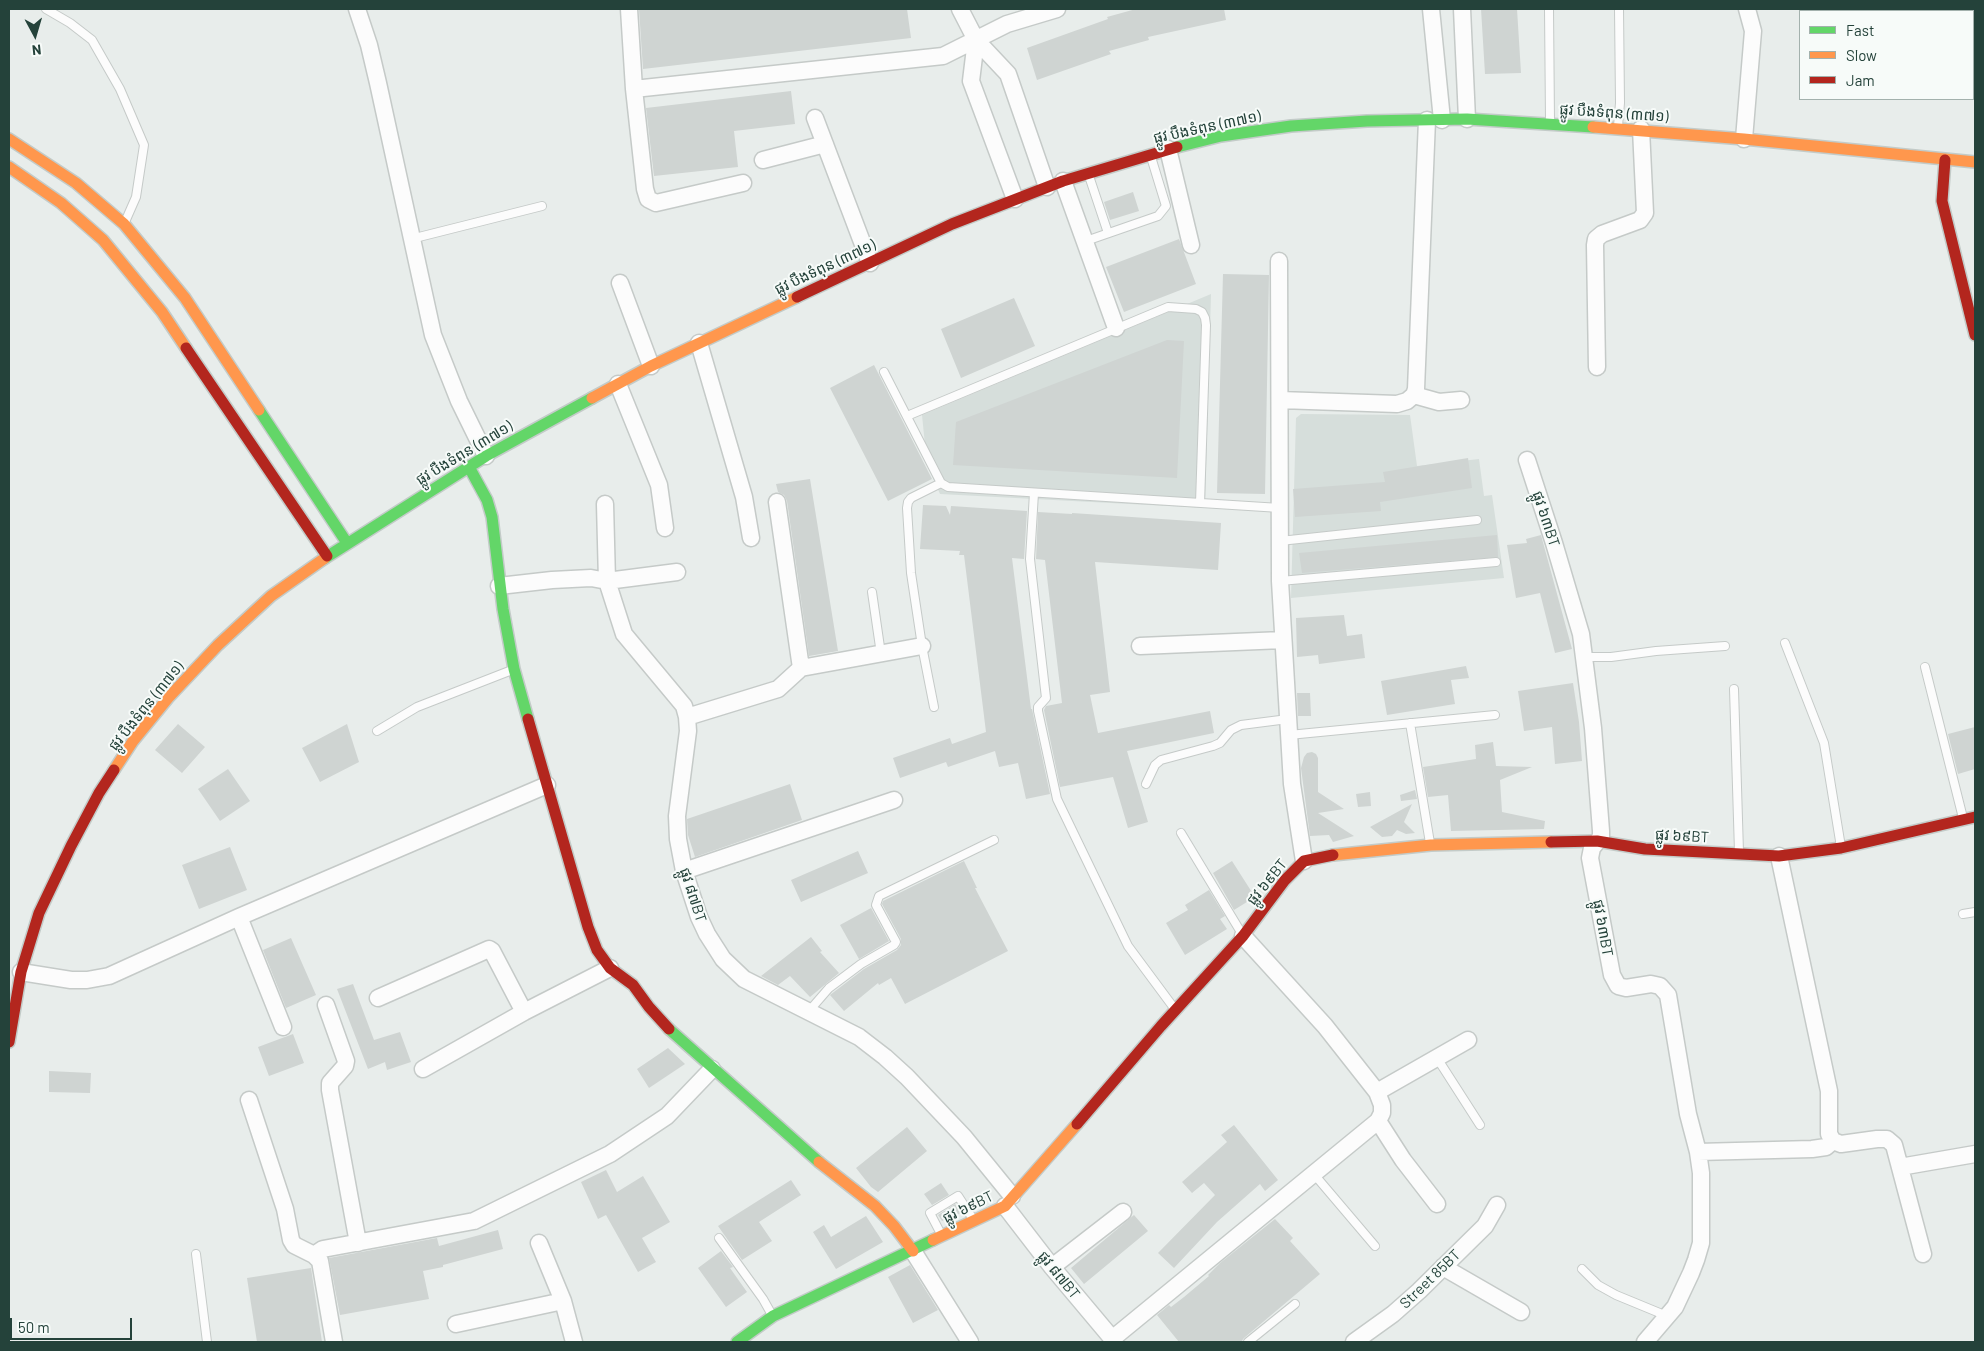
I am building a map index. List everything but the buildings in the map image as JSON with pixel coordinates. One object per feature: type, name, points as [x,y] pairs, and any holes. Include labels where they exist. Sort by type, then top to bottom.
[{"type":"street","points":[[357,9],[373,64],[433,335],[459,401],[486,456]]},
{"type":"street","points":[[629,9],[634,89],[645,189],[648,199],[656,202],[743,183]]},
{"type":"street","points":[[960,9],[976,40],[1008,74],[1055,184],[1083,242],[1116,328]]},
{"type":"street","points":[[634,89],[943,56],[1007,24],[1057,9]]},
{"type":"street","points":[[1280,400],[1397,404],[1408,401],[1414,395],[1416,389],[1434,120],[1431,9]]},
{"type":"street","points":[[1462,9],[1467,119]]},
{"type":"street","points":[[1744,139],[1753,30],[1747,9]]},
{"type":"street","points":[[976,40],[972,81],[1015,199]]},
{"type":"street","points":[[815,118],[870,263]]},
{"type":"street","name":"ផ្លូវ បឹងទំពុន (៣៧១)","points":[[9,1042],[22,972],[39,913],[99,793],[133,741],[168,698],[218,645],[271,596],[327,556],[486,456],[651,366],[952,224],[1055,184],[1168,149],[1221,136],[1291,126],[1367,121],[1467,119],[1641,129],[1975,162]]},
{"type":"street","points":[[1596,367],[1596,239],[1602,234],[1640,220],[1645,213],[1641,129]]},
{"type":"street","points":[[9,139],[76,182],[124,224],[185,298],[281,465],[327,556]]},
{"type":"street","points":[[763,160],[825,144]]},
{"type":"street","points":[[1168,149],[1192,245]]},
{"type":"street","points":[[1945,160],[1942,201],[1973,315],[1975,336]]},
{"type":"street","points":[[9,167],[60,203],[103,240],[162,312],[281,465],[347,543]]},
{"type":"street","points":[[1279,261],[1280,581],[1292,784],[1304,861]]},
{"type":"street","points":[[620,283],[651,366]]},
{"type":"street","points":[[699,343],[744,497],[751,538]]},
{"type":"street","points":[[618,384],[659,485],[665,528]]},
{"type":"street","points":[[1414,395],[1439,402],[1461,400]]},
{"type":"street","name":"ផ្លូវ ៦៣BT","points":[[1527,460],[1581,634],[1600,803],[1601,837],[1592,848],[1590,858],[1612,975],[1618,986],[1626,988],[1651,984],[1660,986],[1668,995],[1688,1114],[1698,1152],[1701,1173],[1701,1243],[1692,1273],[1674,1307],[1645,1342]]},
{"type":"street","points":[[469,467],[487,500],[492,517],[496,539],[499,586],[514,669],[588,927],[597,950],[610,968],[633,985],[649,1007],[674,1035],[874,1206],[894,1226],[970,1342]]},
{"type":"street","points":[[777,502],[801,668]]},
{"type":"street","name":"ផ្លូវ ៨៧BT","points":[[606,504],[606,581],[624,634],[684,706],[687,717],[688,731],[677,816],[678,839],[684,871],[699,917],[707,934],[723,959],[744,978],[859,1037],[908,1077],[964,1137],[1052,1267],[1114,1340]]},
{"type":"street","points":[[499,586],[591,578],[606,581],[677,572]]},
{"type":"street","points":[[1140,646],[1283,640]]},
{"type":"street","points":[[687,717],[778,689],[801,668],[922,646]]},
{"type":"street","points":[[22,972],[71,980],[86,980],[109,976],[239,917],[547,785]]},
{"type":"street","points":[[684,871],[894,800]]},
{"type":"street","name":"ផ្លូវ ៦៩BT","points":[[737,1342],[773,1316],[974,1221],[1008,1201],[1243,936],[1286,880],[1304,861],[1323,856],[1431,845],[1597,842],[1645,850],[1779,856],[1841,848],[1975,817]]},
{"type":"street","points":[[1779,856],[1828,1091],[1829,1134],[1833,1142],[1841,1144],[1888,1139],[1894,1145],[1923,1254]]},
{"type":"street","points":[[239,917],[283,1026]]},
{"type":"street","points":[[1114,1340],[1378,1121],[1382,1113],[1382,1105],[1376,1092],[1325,1026],[1243,936]]},
{"type":"street","points":[[378,998],[489,949],[492,951],[524,1012]]},
{"type":"street","points":[[423,1069],[524,1012],[610,968]]},
{"type":"street","points":[[326,1005],[346,1061],[345,1066],[330,1083],[330,1090],[358,1242]]},
{"type":"street","points":[[1376,1092],[1468,1040]]},
{"type":"street","points":[[314,1255],[323,1249],[474,1220],[610,1154],[666,1116],[712,1069]]},
{"type":"street","points":[[249,1100],[285,1209],[291,1240],[294,1245],[314,1255],[320,1261],[334,1342]]},
{"type":"street","points":[[1378,1121],[1403,1160],[1437,1204]]},
{"type":"street","points":[[1698,1152],[1812,1149],[1826,1147],[1833,1142]]},
{"type":"street","points":[[1900,1167],[1975,1154]]},
{"type":"street","name":"Street 85BT","points":[[1354,1342],[1393,1314],[1443,1267],[1485,1226],[1497,1205]]},
{"type":"street","points":[[1052,1267],[1123,1212]]},
{"type":"street","points":[[539,1243],[563,1301],[574,1342]]},
{"type":"street","points":[[1443,1267],[1521,1312]]},
{"type":"street","points":[[456,1324],[563,1301]]},
{"type":"lane","points":[[46,9],[70,23],[92,40],[120,89],[144,144],[136,197],[124,224]]},
{"type":"lane","points":[[1548,9],[1550,123]]},
{"type":"lane","points":[[1618,128],[1620,104],[1619,9]]},
{"type":"lane","points":[[1083,242],[1158,216],[1166,206],[1151,154]]},
{"type":"lane","points":[[1088,173],[1108,233]]},
{"type":"lane","points":[[411,239],[542,206]]},
{"type":"lane","points":[[907,416],[1168,307],[1196,309],[1202,312],[1205,318],[1200,504]]},
{"type":"lane","points":[[884,372],[940,483],[948,487],[1280,508]]},
{"type":"lane","points":[[934,706],[922,646],[911,573],[907,508],[908,502],[912,498],[940,483]]},
{"type":"lane","points":[[1034,493],[1030,559],[1046,698],[1038,707],[1038,711],[1057,800],[1128,946],[1176,1010]]},
{"type":"lane","points":[[1280,541],[1477,520]]},
{"type":"lane","points":[[1280,581],[1496,562]]},
{"type":"lane","points":[[872,592],[881,654]]},
{"type":"lane","points":[[1785,643],[1824,743],[1841,848]]},
{"type":"lane","points":[[1584,657],[1611,657],[1656,651],[1725,646]]},
{"type":"lane","points":[[1925,667],[1963,820]]},
{"type":"lane","points":[[377,731],[417,707],[514,669]]},
{"type":"lane","points":[[1734,689],[1739,854]]},
{"type":"lane","points":[[1146,784],[1155,765],[1161,760],[1220,743],[1231,730],[1241,725],[1288,727],[1410,723],[1495,715]]},
{"type":"lane","points":[[1410,723],[1431,845]]},
{"type":"lane","points":[[1182,833],[1243,936]]},
{"type":"lane","points":[[809,1011],[830,988],[861,964],[896,942],[876,905],[879,896],[994,840]]},
{"type":"lane","points":[[1963,914],[1975,912]]},
{"type":"lane","points":[[1437,1058],[1480,1125]]},
{"type":"lane","points":[[1313,1173],[1375,1246]]},
{"type":"lane","points":[[942,1236],[930,1213],[958,1196],[974,1221]]},
{"type":"lane","points":[[719,1238],[764,1299],[773,1316]]},
{"type":"lane","points":[[196,1254],[207,1342]]},
{"type":"lane","points":[[1582,1269],[1598,1285],[1616,1295],[1667,1316]]},
{"type":"lane","points":[[1248,1342],[1295,1304]]},
{"type":"shaded area","points":[[1211,294],[1205,508],[940,494],[927,465],[922,415]]},
{"type":"shaded area","points":[[1301,414],[1410,415],[1417,466],[1479,459],[1484,496],[1492,495],[1504,578],[1291,598],[1296,418]]},
{"type":"traffic: fast","points":[[1177,147],[1221,136],[1291,126],[1367,121],[1467,119],[1593,127]]},
{"type":"traffic: fast","points":[[325,558],[486,456],[592,398]]},
{"type":"traffic: fast","points":[[259,410],[347,543]]},
{"type":"traffic: fast","points":[[469,467],[487,500],[492,517],[503,609],[514,669],[528,719]]},
{"type":"traffic: fast","points":[[669,1029],[819,1162]]},
{"type":"traffic: fast","points":[[737,1342],[773,1316],[933,1240]]},
{"type":"traffic: slow","points":[[1593,127],[1744,139],[1975,162]]},
{"type":"traffic: slow","points":[[9,139],[76,183],[124,224],[185,298],[259,410]]},
{"type":"traffic: slow","points":[[9,167],[61,203],[103,240],[162,312],[186,348]]},
{"type":"traffic: slow","points":[[592,398],[651,366],[797,297]]},
{"type":"traffic: slow","points":[[114,770],[133,741],[168,698],[218,645],[271,596],[325,558]]},
{"type":"traffic: slow","points":[[1333,855],[1431,845],[1551,842]]},
{"type":"traffic: slow","points":[[933,1240],[1005,1206],[1077,1124]]},
{"type":"traffic: slow","points":[[819,1162],[875,1206],[894,1226],[913,1251]]},
{"type":"traffic: jam","points":[[797,297],[952,224],[1063,181],[1177,147]]},
{"type":"traffic: jam","points":[[1945,160],[1942,201],[1975,335]]},
{"type":"traffic: jam","points":[[186,348],[327,556]]},
{"type":"traffic: jam","points":[[528,719],[588,927],[597,950],[610,968],[633,985],[649,1007],[669,1029]]},
{"type":"traffic: jam","points":[[9,1042],[21,972],[39,913],[71,846],[99,793],[114,770]]},
{"type":"traffic: jam","points":[[1551,842],[1597,841],[1645,849],[1779,856],[1841,848],[1975,817]]},
{"type":"traffic: jam","points":[[1077,1124],[1161,1026],[1243,936],[1285,880],[1304,861],[1333,855]]}]
